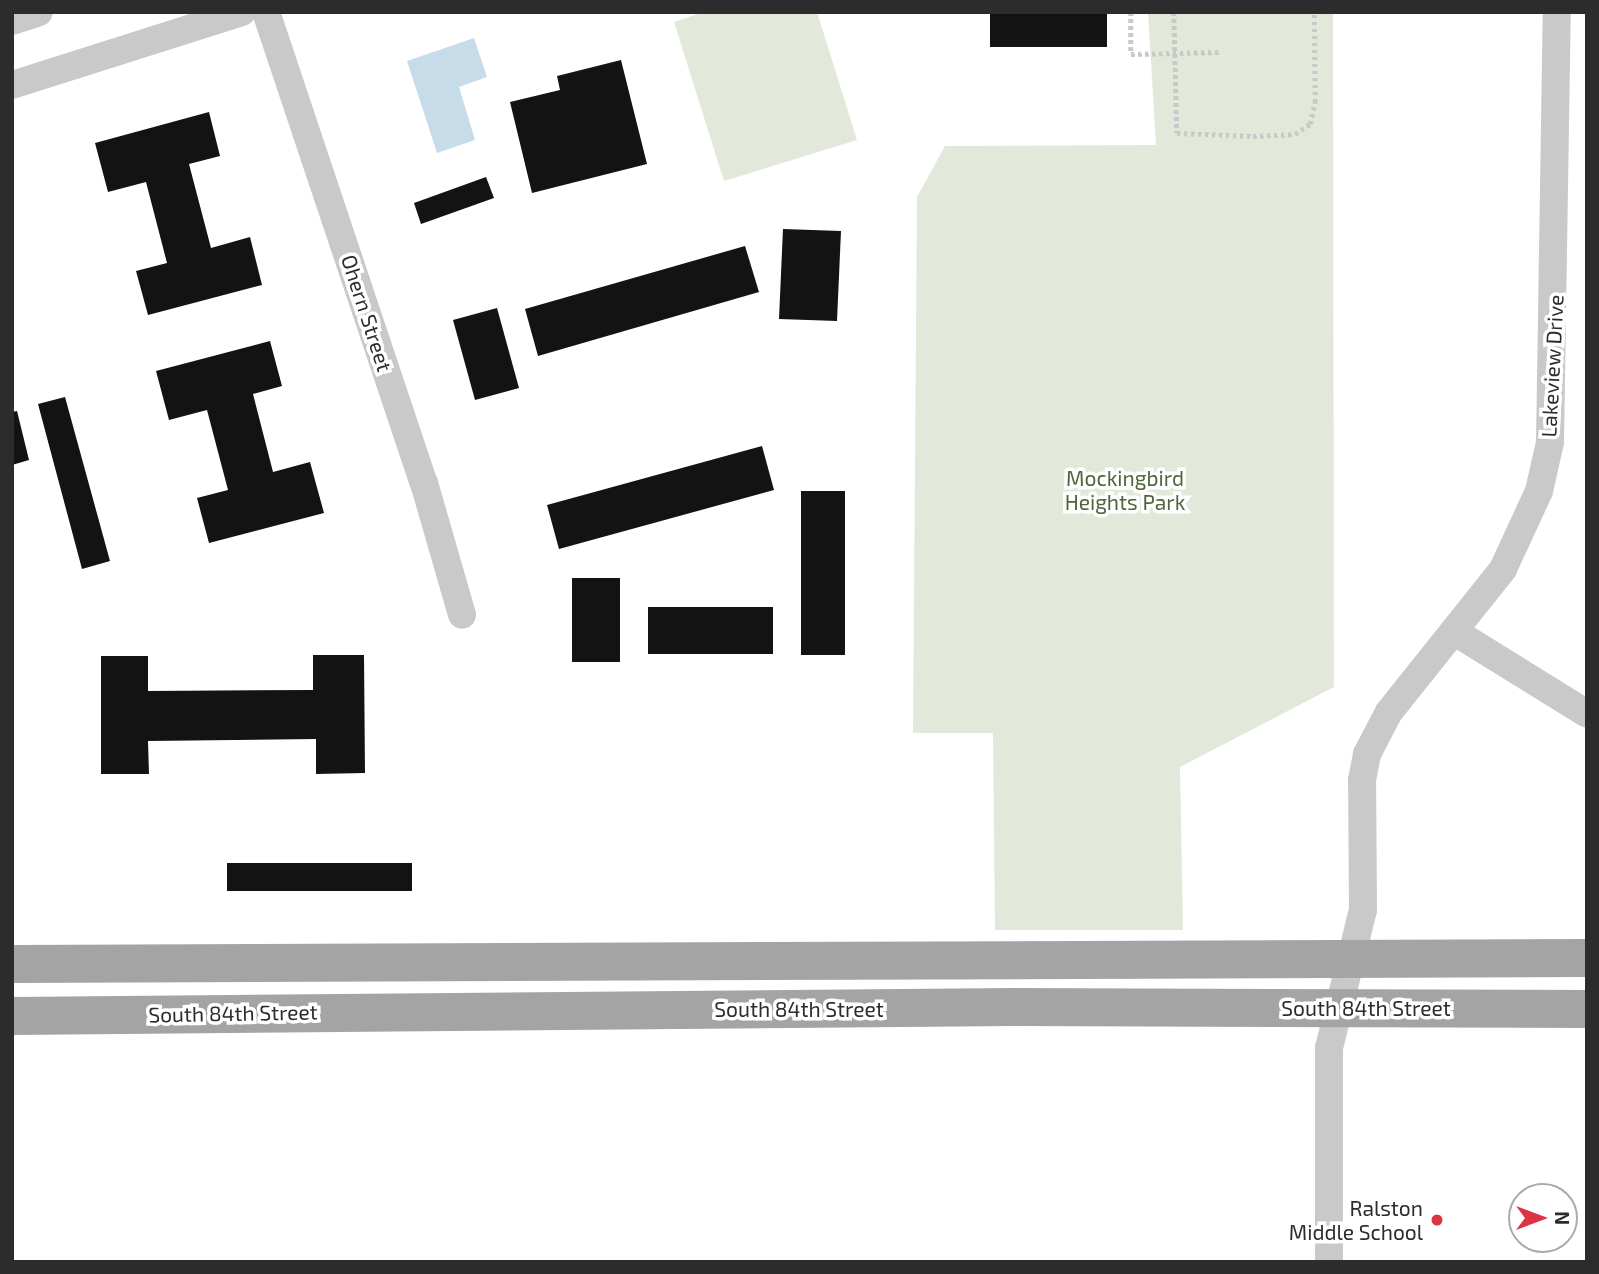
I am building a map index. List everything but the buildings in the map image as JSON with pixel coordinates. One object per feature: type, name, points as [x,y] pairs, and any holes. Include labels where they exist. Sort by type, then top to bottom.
[{"type":"main road","points":[[12,964],[1587,958]]},
{"type":"main road","name":"South 84th Street","points":[[12,1016],[1340,1007],[1587,1009]]},
{"type":"street","points":[[12,21],[39,12]]},
{"type":"street","points":[[12,85],[242,12]]},
{"type":"street","name":"Ohern Street","points":[[265,12],[424,483],[463,615]]},
{"type":"street","name":"Lakeview Drive","points":[[1329,1262],[1329,1048],[1363,910],[1362,780],[1367,754],[1389,712],[1482,601],[1521,536],[1539,491],[1550,442],[1557,12]]},
{"type":"street","points":[[1455,632],[1587,714]]},
{"type":"path","points":[[1131,12],[1131,54],[1219,52]]},
{"type":"path","points":[[1174,12],[1177,133],[1295,134],[1310,124],[1315,102],[1314,12]]},
{"type":"green space","points":[[704,12],[817,12],[857,140],[724,181],[674,22]]},
{"type":"green space","name":"Mockingbird Heights Park","points":[[1148,12],[1333,12],[1334,687],[1180,767],[1183,930],[995,930],[993,733],[913,733],[917,197],[945,146],[1156,145]]},
{"type":"water","points":[[474,38],[487,77],[459,87],[475,140],[437,153],[407,61]]},
{"type":"place","name":"Ralston Middle School","points":[[1437,1220]]}]
